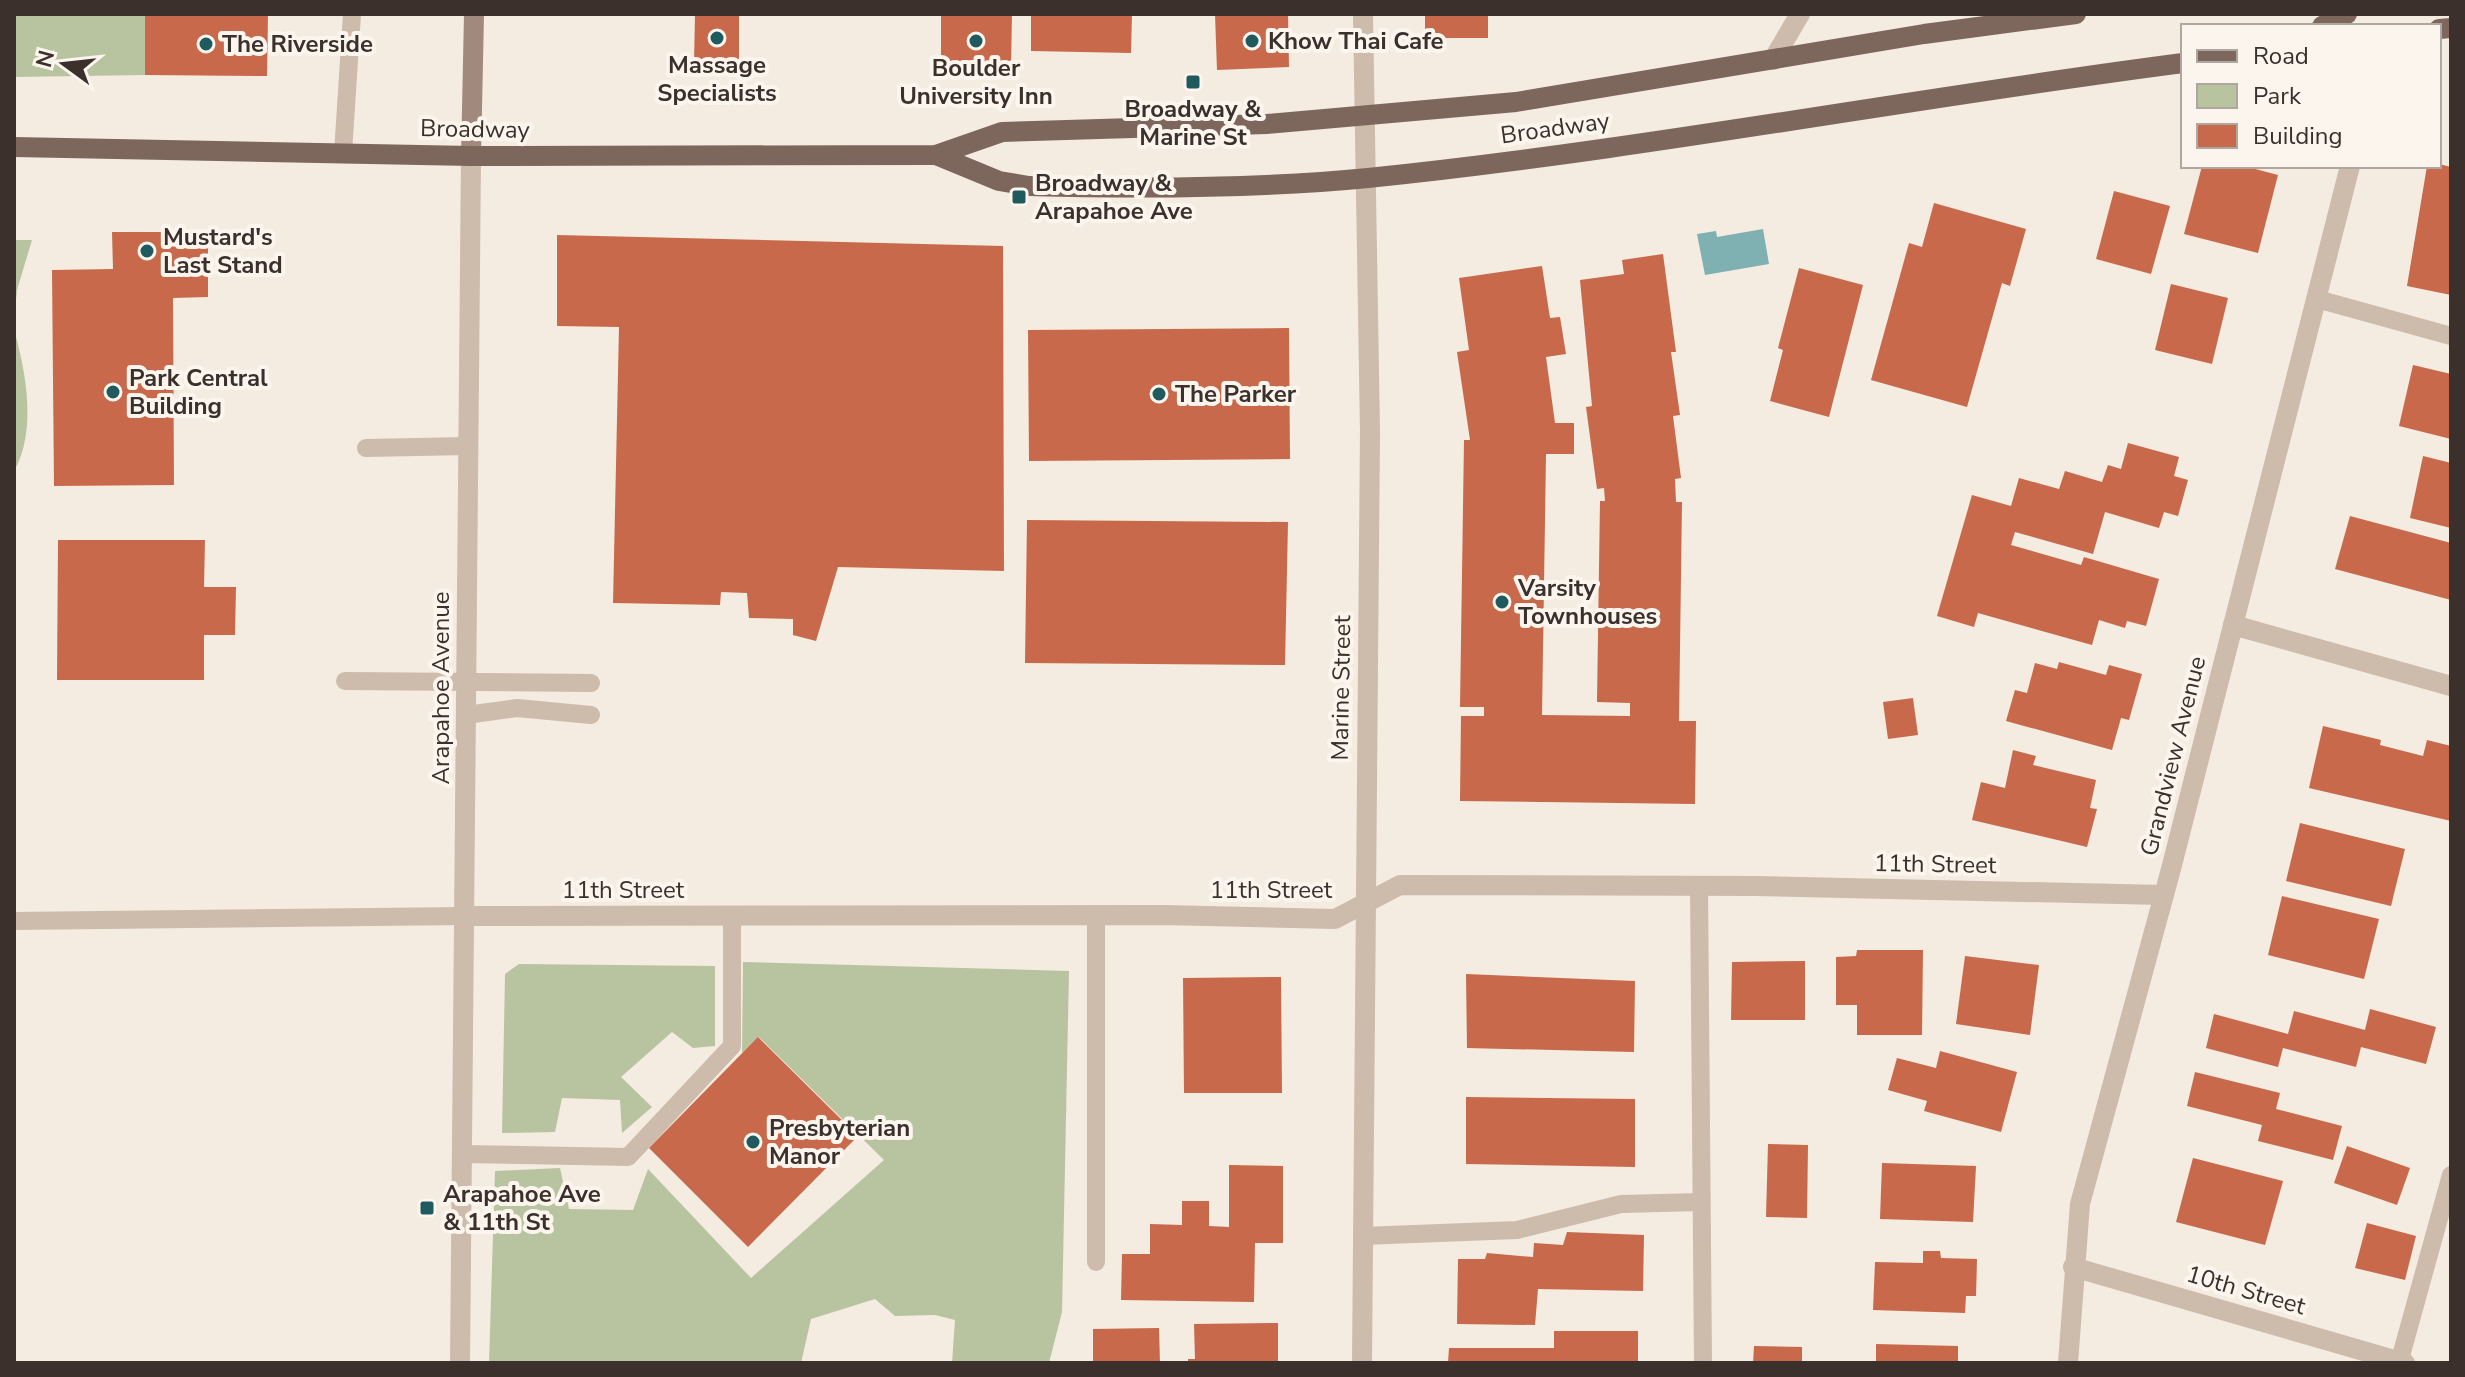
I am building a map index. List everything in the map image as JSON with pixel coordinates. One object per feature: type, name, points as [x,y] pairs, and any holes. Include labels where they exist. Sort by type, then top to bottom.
[{"type":"main road","name":"Arapahoe Avenue","points":[[471,156],[474,14]]},
{"type":"main road","name":"Broadway","points":[[14,147],[471,156],[936,155],[1002,132],[1267,124],[1516,102],[2076,14]]},
{"type":"main road","points":[[2326,24],[2347,14]]},
{"type":"main road","name":"Broadway","points":[[936,155],[999,181],[1029,186],[1223,186],[1365,178],[1527,159],[2181,63]]},
{"type":"street","name":"Marine Street","points":[[1362,1363],[1370,432],[1363,14]]},
{"type":"street","points":[[1773,60],[1800,14]]},
{"type":"street","name":"Arapahoe Avenue","points":[[460,1363],[471,156]]},
{"type":"street","name":"Grandview Avenue","points":[[2068,1363],[2080,1204],[2164,895],[2350,168]]},
{"type":"street","points":[[2233,625],[2451,686]]},
{"type":"street","name":"11th Street","points":[[466,916],[1335,919],[1400,885],[1699,886],[2164,895]]},
{"type":"street","name":"10th Street","points":[[2073,1267],[2402,1362]]},
{"type":"lane","points":[[343,153],[352,14]]},
{"type":"lane","points":[[2317,299],[2451,336]]},
{"type":"lane","points":[[366,448],[468,446]]},
{"type":"lane","points":[[345,681],[591,683]]},
{"type":"lane","points":[[466,715],[517,708],[591,715]]},
{"type":"lane","points":[[1699,886],[1703,1363]]},
{"type":"lane","points":[[14,921],[466,916]]},
{"type":"lane","points":[[463,1154],[628,1157],[732,1046],[732,916]]},
{"type":"lane","points":[[1096,916],[1096,1262]]},
{"type":"lane","points":[[2402,1362],[2451,1175]]},
{"type":"lane","points":[[1363,1236],[1517,1230],[1621,1204],[1701,1202]]},
{"type":"green space","points":[[14,14],[145,14],[145,75],[14,77]]},
{"type":"green space","points":[[14,240],[32,240],[17,290],[14,322]]},
{"type":"green space","points":[[14,329],[25,382],[27,420],[21,455],[14,471]]},
{"type":"green space","points":[[743,962],[1069,971],[1062,1312],[1049,1363],[952,1363],[955,1320],[935,1315],[895,1316],[875,1299],[811,1319],[801,1363],[489,1363],[495,1171],[560,1168],[569,1209],[633,1210],[648,1169],[751,1278],[884,1160],[759,1037],[742,1053]]},
{"type":"green space","points":[[519,964],[715,966],[715,1046],[693,1048],[672,1032],[621,1077],[652,1107],[622,1133],[620,1100],[562,1098],[555,1132],[502,1133],[505,974]]},
{"type":"water","points":[[1763,229],[1769,264],[1705,275],[1697,234],[1716,231],[1717,237]]},
{"type":"building","name":"The Riverside","points":[[145,14],[268,14],[267,76],[145,75]]},
{"type":"building","name":"Massage Specialists","points":[[695,14],[739,14],[739,63],[694,63]]},
{"type":"building","name":"Boulder University Inn","points":[[941,14],[1012,14],[1011,67],[941,67]]},
{"type":"building","points":[[1031,14],[1132,14],[1131,53],[1031,51]]},
{"type":"building","name":"Khow Thai Cafe","points":[[1215,14],[1288,14],[1289,67],[1217,70]]},
{"type":"building","points":[[1425,14],[1488,14],[1488,38],[1425,38]]},
{"type":"building","points":[[2441,164],[2451,167],[2451,295],[2407,286],[2427,168],[2441,168]]},
{"type":"building","points":[[2201,168],[2252,168],[2278,175],[2258,253],[2184,234]]},
{"type":"building","points":[[2114,191],[2170,206],[2151,274],[2096,259]]},
{"type":"building","points":[[1934,203],[2026,229],[2010,286],[2002,283],[1967,407],[1871,380],[1909,243],[1922,247]]},
{"type":"building","name":"Park Central Building","points":[[112,232],[208,232],[208,297],[173,298],[174,485],[54,486],[52,270],[113,269]]},
{"type":"building","points":[[557,235],[1003,246],[1004,571],[838,567],[816,641],[793,635],[793,619],[749,618],[747,593],[721,592],[720,605],[613,603],[619,327],[557,326]]},
{"type":"building","name":"Varsity Townhouses","points":[[1663,254],[1676,352],[1671,352],[1680,415],[1673,416],[1681,478],[1675,479],[1676,502],[1682,502],[1679,721],[1696,721],[1695,804],[1460,801],[1461,716],[1484,716],[1484,707],[1460,707],[1464,440],[1470,440],[1457,352],[1469,350],[1459,278],[1542,266],[1550,318],[1560,317],[1566,354],[1546,357],[1555,423],[1574,423],[1574,454],[1546,454],[1542,715],[1630,716],[1630,703],[1597,702],[1600,501],[1605,501],[1604,488],[1597,489],[1586,407],[1592,406],[1580,280],[1624,274],[1622,260]]},
{"type":"building","points":[[1799,268],[1863,285],[1829,417],[1770,401],[1783,350],[1778,348]]},
{"type":"building","points":[[2171,284],[2228,298],[2212,364],[2155,350]]},
{"type":"building","name":"The Parker","points":[[1289,328],[1290,459],[1029,461],[1028,330]]},
{"type":"building","points":[[2413,365],[2451,374],[2451,439],[2399,426]]},
{"type":"building","points":[[2128,443],[2179,457],[2174,476],[2188,480],[2178,516],[2164,512],[2159,528],[2105,512],[2093,554],[2015,532],[2011,545],[2081,565],[2084,557],[2159,579],[2146,626],[2127,621],[2125,628],[2099,620],[2092,645],[1978,613],[1974,627],[1937,616],[1972,495],[2011,506],[2019,478],[2059,489],[2065,471],[2102,482],[2108,465],[2121,469]]},
{"type":"building","points":[[2423,456],[2451,463],[2451,528],[2410,518]]},
{"type":"building","points":[[2350,516],[2451,543],[2451,600],[2335,569]]},
{"type":"building","points":[[1027,520],[1288,522],[1285,665],[1025,663]]},
{"type":"building","points":[[58,540],[205,540],[204,587],[236,587],[235,635],[204,635],[204,680],[57,680]]},
{"type":"building","points":[[2059,662],[2106,675],[2109,665],[2142,674],[2129,720],[2121,718],[2112,750],[2006,721],[2015,690],[2027,693],[2035,663],[2057,669]]},
{"type":"building","points":[[1913,698],[1918,735],[1888,739],[1883,702]]},
{"type":"building","points":[[2323,726],[2381,740],[2380,745],[2423,756],[2427,740],[2451,746],[2451,821],[2309,788]]},
{"type":"building","points":[[2013,750],[2036,756],[2033,765],[2096,780],[2090,808],[2097,809],[2087,847],[1972,820],[1981,782],[2005,788]]},
{"type":"building","points":[[2300,823],[2405,849],[2391,906],[2286,881]]},
{"type":"building","points":[[2282,896],[2379,919],[2364,979],[2268,955]]},
{"type":"building","points":[[1857,950],[1923,950],[1922,1035],[1857,1035],[1857,1005],[1836,1005],[1836,957],[1856,956]]},
{"type":"building","points":[[1965,956],[2039,965],[2030,1035],[1956,1024]]},
{"type":"building","points":[[1805,961],[1805,1020],[1731,1020],[1732,962]]},
{"type":"building","points":[[1466,974],[1635,981],[1634,1052],[1467,1048]]},
{"type":"building","points":[[1281,977],[1282,1093],[1184,1093],[1183,978]]},
{"type":"building","points":[[2370,1009],[2436,1027],[2426,1064],[2361,1047],[2356,1067],[2283,1048],[2278,1067],[2206,1048],[2214,1014],[2288,1034],[2294,1011],[2365,1030]]},
{"type":"building","name":"Presbyterian Manor","points":[[758,1037],[858,1136],[748,1247],[649,1148]]},
{"type":"building","points":[[1940,1051],[2017,1072],[2001,1132],[1924,1111],[1927,1101],[1888,1090],[1897,1058],[1936,1068]]},
{"type":"building","points":[[2195,1072],[2280,1093],[2276,1109],[2342,1126],[2333,1160],[2258,1141],[2262,1125],[2187,1106]]},
{"type":"building","points":[[1466,1097],[1635,1099],[1635,1167],[1466,1164]]},
{"type":"building","points":[[1768,1144],[1808,1145],[1807,1218],[1766,1217]]},
{"type":"building","points":[[2347,1146],[2410,1168],[2397,1205],[2334,1183]]},
{"type":"building","points":[[2193,1158],[2283,1181],[2265,1245],[2176,1222]]},
{"type":"building","points":[[1882,1163],[1976,1166],[1973,1222],[1880,1219]]},
{"type":"building","points":[[1229,1165],[1283,1166],[1283,1243],[1255,1243],[1254,1302],[1121,1300],[1122,1254],[1150,1254],[1150,1224],[1182,1225],[1182,1201],[1209,1201],[1209,1226],[1229,1227]]},
{"type":"building","points":[[2367,1223],[2416,1236],[2405,1280],[2355,1268]]},
{"type":"building","points":[[1567,1232],[1644,1235],[1643,1291],[1538,1289],[1535,1325],[1457,1324],[1458,1259],[1485,1259],[1487,1253],[1533,1257],[1534,1243],[1563,1245]]},
{"type":"building","points":[[1923,1251],[1940,1251],[1941,1258],[1977,1259],[1976,1296],[1966,1296],[1965,1313],[1873,1310],[1875,1262],[1923,1263]]},
{"type":"building","points":[[1278,1323],[1278,1363],[1188,1363],[1188,1359],[1195,1359],[1194,1324]]},
{"type":"building","points":[[1159,1328],[1160,1363],[1093,1363],[1093,1329]]},
{"type":"building","points":[[1554,1331],[1638,1331],[1638,1363],[1448,1363],[1449,1348],[1554,1348]]},
{"type":"building","points":[[1876,1344],[1958,1346],[1958,1363],[1876,1363]]},
{"type":"building","points":[[1754,1346],[1802,1347],[1802,1363],[1753,1363]]},
{"type":"place","name":"Massage Specialists","points":[[717,38]]},
{"type":"place","name":"Boulder University Inn","points":[[976,41]]},
{"type":"place","name":"Khow Thai Cafe","points":[[1252,41]]},
{"type":"place","name":"The Riverside","points":[[206,44]]},
{"type":"place","name":"Broadway & Marine St","points":[[1193,82]]},
{"type":"place","name":"Broadway & Arapahoe Ave","points":[[1019,197]]},
{"type":"place","name":"Mustard's Last Stand","points":[[147,251]]},
{"type":"place","name":"Park Central Building","points":[[113,392]]},
{"type":"place","name":"The Parker","points":[[1159,394]]},
{"type":"place","name":"Varsity Townhouses","points":[[1502,602]]},
{"type":"place","name":"Presbyterian Manor","points":[[753,1142]]},
{"type":"place","name":"Arapahoe Ave & 11th St","points":[[427,1208]]}]
